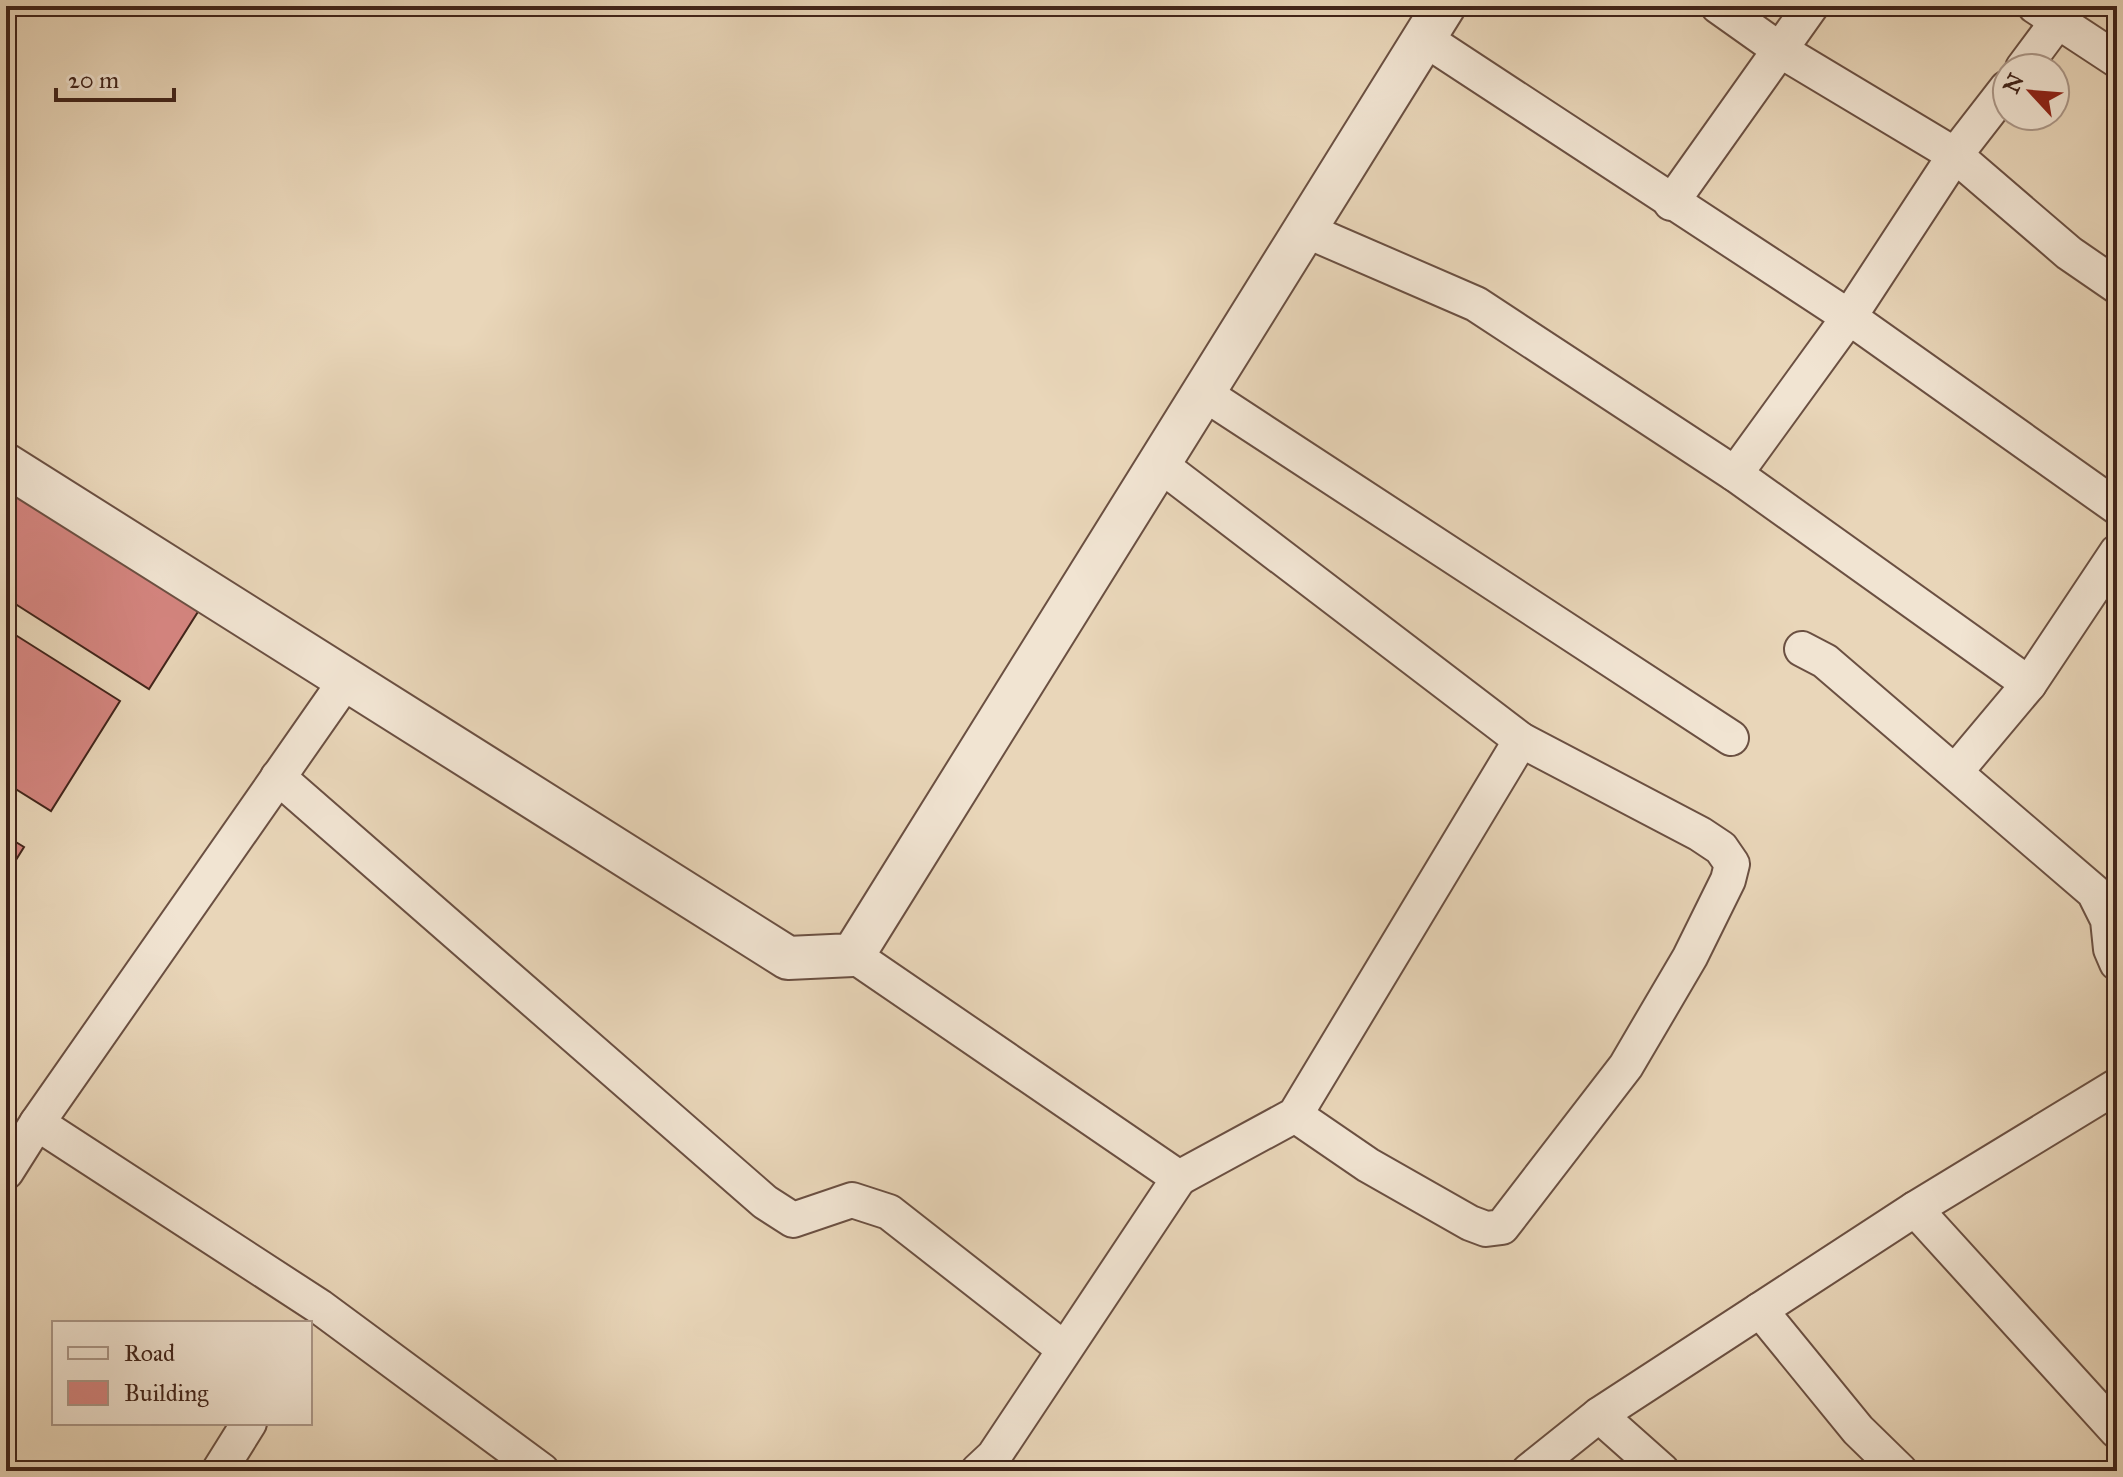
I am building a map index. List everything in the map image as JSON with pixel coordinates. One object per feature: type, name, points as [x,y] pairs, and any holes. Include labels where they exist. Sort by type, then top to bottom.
[{"type":"street","points":[[1718,6],[1780,50],[1955,155],[2069,253],[2117,286]]},
{"type":"street","points":[[1671,203],[1811,6]]},
{"type":"street","points":[[2032,52],[2054,12],[2117,60]]},
{"type":"street","points":[[853,955],[1434,22],[1671,203],[1849,317],[2117,507]]},
{"type":"street","points":[[1735,474],[1849,317],[1955,155],[1991,109]]},
{"type":"street","points":[[1303,229],[1476,304],[1735,474],[2029,684]]},
{"type":"street","points":[[1202,392],[1731,738]]},
{"type":"street","points":[[1158,463],[1521,740],[1700,834],[1721,848],[1732,864],[1690,957],[1626,1066],[1514,1215],[1494,1229],[1470,1223],[1368,1165],[1295,1115]]},
{"type":"street","points":[[6,465],[788,958],[853,955],[1179,1178]]},
{"type":"street","points":[[1956,771],[2029,684],[2117,552]]},
{"type":"street","points":[[1802,649],[1825,661],[2094,892],[2108,920],[2111,949],[2117,963]]},
{"type":"street","points":[[6,1172],[347,679]]},
{"type":"street","points":[[978,1471],[994,1456],[1179,1178],[1295,1115],[1521,740]]},
{"type":"street","points":[[278,777],[765,1202],[793,1220],[852,1200],[889,1212],[1064,1349]]},
{"type":"street","points":[[1529,1471],[1599,1415],[1915,1209],[2117,1086]]},
{"type":"street","points":[[37,1123],[542,1471]]},
{"type":"street","points":[[1915,1209],[2117,1431]]},
{"type":"street","points":[[1760,1310],[1858,1430],[1900,1471]]},
{"type":"street","points":[[1599,1415],[1662,1471]]},
{"type":"street","points":[[219,1471],[248,1425]]},
{"type":"building","points":[[6,483],[201,607],[149,689],[6,598]]},
{"type":"building","points":[[6,629],[120,701],[51,811],[6,783]]},
{"type":"building","points":[[6,836],[24,847],[6,876]]}]
